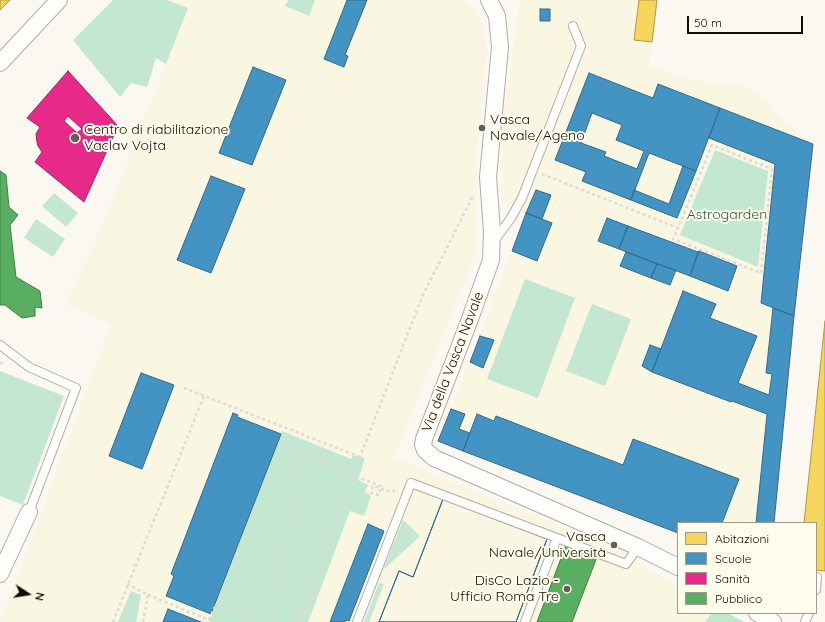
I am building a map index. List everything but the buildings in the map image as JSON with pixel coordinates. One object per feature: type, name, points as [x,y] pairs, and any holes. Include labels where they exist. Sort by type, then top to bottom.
[{"type":"street","points":[[0,63],[59,0]]},
{"type":"street","name":"Via della Vasca Navale","points":[[489,0],[497,16],[500,47],[488,177],[492,243],[491,260],[423,445],[425,450],[434,458],[638,547],[677,566]]},
{"type":"street","points":[[0,574],[29,512]]},
{"type":"street","points":[[759,614],[773,622]]},
{"type":"lane","points":[[492,243],[511,218],[522,198],[581,46],[573,26]]},
{"type":"lane","points":[[0,345],[29,367],[76,388],[29,512]]},
{"type":"lane","points":[[357,622],[411,483],[626,564],[638,547]]},
{"type":"lane","points":[[525,622],[557,538]]},
{"type":"path","points":[[712,145],[772,169],[761,273],[673,239],[678,228],[712,145]]},
{"type":"path","points":[[533,170],[678,228]]},
{"type":"path","points":[[300,622],[360,457],[422,297],[454,234]]},
{"type":"path","points":[[184,388],[360,457]]},
{"type":"path","points":[[113,622],[127,584],[204,396]]},
{"type":"path","points":[[279,443],[354,476],[381,486],[380,491],[378,495],[371,493],[373,486],[379,488],[386,490],[392,492],[411,483]]},
{"type":"path","points":[[271,622],[304,453]]},
{"type":"path","points":[[127,584],[148,595],[210,620],[216,604],[262,622]]},
{"type":"path","points":[[143,622],[148,595]]},
{"type":"shaded area","points":[[167,0],[464,0],[473,8],[480,18],[484,29],[487,50],[476,161],[477,250],[394,458],[614,548],[677,585],[677,614],[711,614],[705,622],[0,622],[111,324],[65,303],[102,227],[188,8]]},
{"type":"shaded area","points":[[520,0],[657,0],[649,66],[676,76],[698,81],[734,84],[751,88],[768,102],[782,120],[813,144],[773,522],[677,522],[677,533],[438,441],[480,336],[526,213],[502,202],[501,139]]},
{"type":"green space","points":[[113,0],[167,0],[188,8],[166,64],[156,58],[147,87],[131,83],[120,97],[73,40]]},
{"type":"green space","points":[[288,0],[315,0],[309,16],[285,6]]},
{"type":"green space","name":"Astrogarden","points":[[715,150],[768,171],[758,267],[680,235]]},
{"type":"green space","points":[[54,193],[78,213],[66,227],[42,206]]},
{"type":"green space","points":[[36,219],[65,239],[53,257],[24,238]]},
{"type":"green space","points":[[525,279],[575,298],[538,398],[487,379]]},
{"type":"green space","points":[[592,304],[631,319],[605,386],[566,371]]},
{"type":"green space","points":[[0,371],[64,396],[23,505],[0,496]]},
{"type":"green space","points":[[282,431],[351,459],[353,455],[365,458],[358,480],[368,485],[365,492],[371,496],[364,516],[350,511],[308,622],[209,622]]},
{"type":"green space","points":[[403,520],[420,536],[383,570]]},
{"type":"green space","points":[[379,583],[384,584],[369,622],[364,622]]},
{"type":"green space","points":[[131,591],[141,595],[136,622],[118,622]]},
{"type":"green space","points":[[711,614],[730,614],[744,622],[705,622]]},
{"type":"place","name":"Vasca Navale/Ageno","points":[[482,128]]},
{"type":"place","name":"Centro di riabilitazione Vaclav Vojta","points":[[75,138]]},
{"type":"place","name":"Vasca Navale/Università","points":[[614,545]]},
{"type":"place","name":"DisCo Lazio - Ufficio Roma Tre","points":[[567,589]]}]
